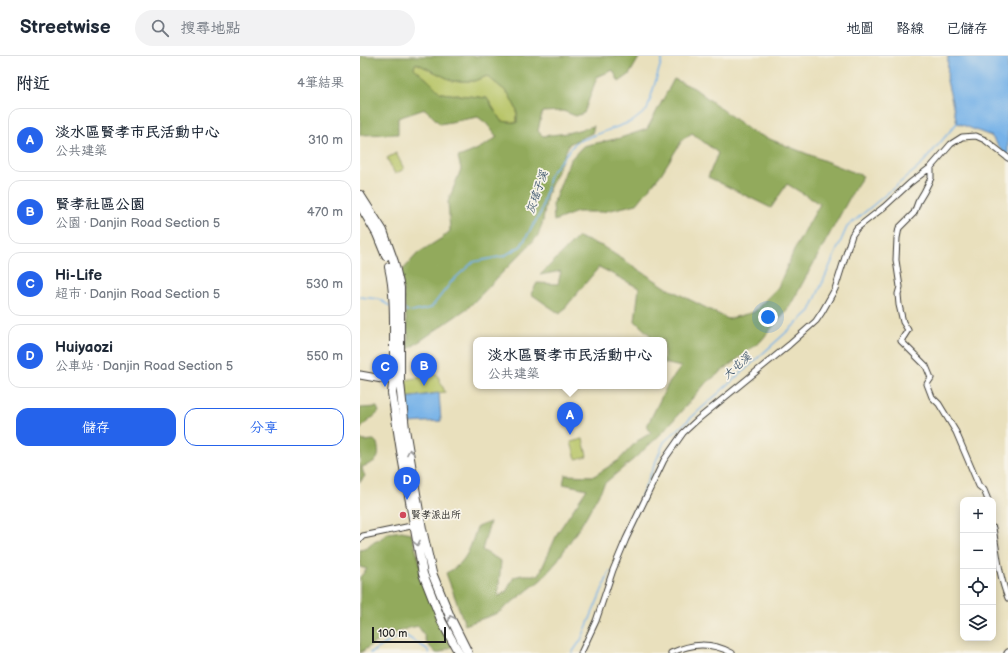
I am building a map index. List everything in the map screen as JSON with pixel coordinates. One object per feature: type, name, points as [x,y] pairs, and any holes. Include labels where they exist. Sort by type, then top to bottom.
[{"type":"main road","points":[[360,195],[383,231],[394,262],[400,288],[397,300]]},
{"type":"main road","points":[[360,205],[377,234],[388,259],[397,300],[401,357],[397,380]]},
{"type":"main road","points":[[398,319],[397,380],[424,574],[442,622],[459,653]]},
{"type":"main road","points":[[418,525],[432,573],[451,619],[468,653]]},
{"type":"street","points":[[581,653],[596,621],[613,570],[626,539],[664,460],[683,433],[697,420],[789,346],[816,321],[835,290],[852,235],[857,228],[931,167],[951,144],[962,137],[976,136],[985,140],[1008,158]]},
{"type":"street","points":[[931,167],[931,178],[918,202],[914,213],[899,228],[897,238],[896,260],[900,287],[898,294],[899,304],[903,322],[908,330],[901,341],[926,366],[931,378],[927,384],[932,397],[939,404],[956,432],[979,486],[984,490],[987,497]]},
{"type":"street","points":[[360,375],[397,380]]},
{"type":"street","points":[[360,539],[363,536],[418,525]]},
{"type":"street","points":[[994,533],[1000,569],[1008,598]]},
{"type":"street","points":[[671,653],[679,649],[699,644],[716,647],[732,653]]},
{"type":"green space","points":[[360,56],[640,56],[629,75],[619,82],[613,70],[597,77],[584,113],[576,116],[563,111],[542,112],[538,131],[543,136],[567,133],[594,126],[592,133],[569,144],[547,194],[543,221],[538,236],[469,307],[407,350],[408,336],[401,272],[418,253],[442,238],[450,231],[448,202],[461,169],[458,157],[479,148],[497,137],[487,124],[478,117],[440,124],[425,109],[398,118],[398,134],[360,135]],"holes":[[[416,63],[453,81],[474,81],[487,76],[508,93],[517,110],[517,123],[501,121],[487,98],[441,93],[414,68]]]},
{"type":"green space","points":[[416,63],[453,81],[474,81],[487,76],[508,93],[517,110],[517,123],[501,121],[487,98],[441,93],[413,68]]},
{"type":"green space","points":[[674,79],[694,88],[752,132],[863,176],[790,306],[761,341],[705,384],[663,432],[605,483],[583,522],[555,564],[541,580],[498,613],[465,625],[446,573],[459,565],[463,560],[470,548],[477,527],[490,522],[482,550],[501,561],[498,597],[506,592],[514,577],[522,575],[539,575],[558,532],[587,489],[563,484],[565,475],[594,476],[619,460],[637,441],[651,433],[647,426],[666,389],[667,389],[667,386],[681,367],[667,364],[667,337],[651,337],[635,321],[639,288],[599,267],[560,314],[531,294],[537,283],[558,284],[561,271],[540,275],[578,237],[602,246],[667,288],[728,319],[754,312],[778,287],[796,246],[820,204],[787,184],[771,208],[708,177],[718,153],[692,133],[683,139],[661,174],[637,204],[602,212],[577,212],[554,221],[553,204],[570,160],[583,146],[620,138],[647,129]]},
{"type":"green space","points":[[396,153],[404,169],[395,174],[387,158]]},
{"type":"green space","points":[[437,374],[445,392],[406,398],[406,380]]},
{"type":"green space","points":[[377,407],[379,412],[360,430],[360,408]]},
{"type":"green space","points":[[360,438],[363,441],[374,440],[377,443],[378,456],[377,459],[362,467],[365,476],[360,482]]},
{"type":"green space","points":[[583,439],[587,456],[576,459],[571,442]]},
{"type":"green space","points":[[402,531],[411,533],[430,597],[453,646],[436,653],[427,644],[424,635],[418,626],[383,637],[360,653],[360,577],[367,569],[360,567],[360,550],[367,548],[388,533]]},
{"type":"water","points":[[948,56],[1008,56],[1008,158],[991,136],[957,123],[947,81]]},
{"type":"water","points":[[439,393],[441,421],[409,423],[406,398]]},
{"type":"waterway","name":"灰瑤子溪","points":[[403,310],[412,312],[431,308],[452,281],[473,262],[504,256],[521,246],[541,212],[550,174],[576,142],[633,121],[647,110],[663,56]]},
{"type":"waterway","name":"大屯溪","points":[[625,535],[664,442],[810,311],[847,227],[920,166],[957,123]]},
{"type":"waterway","name":"灰瑤子溪","points":[[360,297],[378,299],[390,306]]},
{"type":"waterway","name":"大屯溪","points":[[572,653],[581,640],[610,571]]},
{"type":"waterway","name":"大屯溪","points":[[370,653],[403,634],[427,649],[429,653]]},
{"type":"place","name":"賢孝社區公園","points":[[424,386]]},
{"type":"place","name":"Hi-Life","points":[[385,387]]},
{"type":"place","name":"淡水區賢孝市民活動中心","points":[[570,435]]},
{"type":"place","name":"Huiyaozi","points":[[407,500]]},
{"type":"place","name":"賢孝派出所","points":[[403,515]]}]
